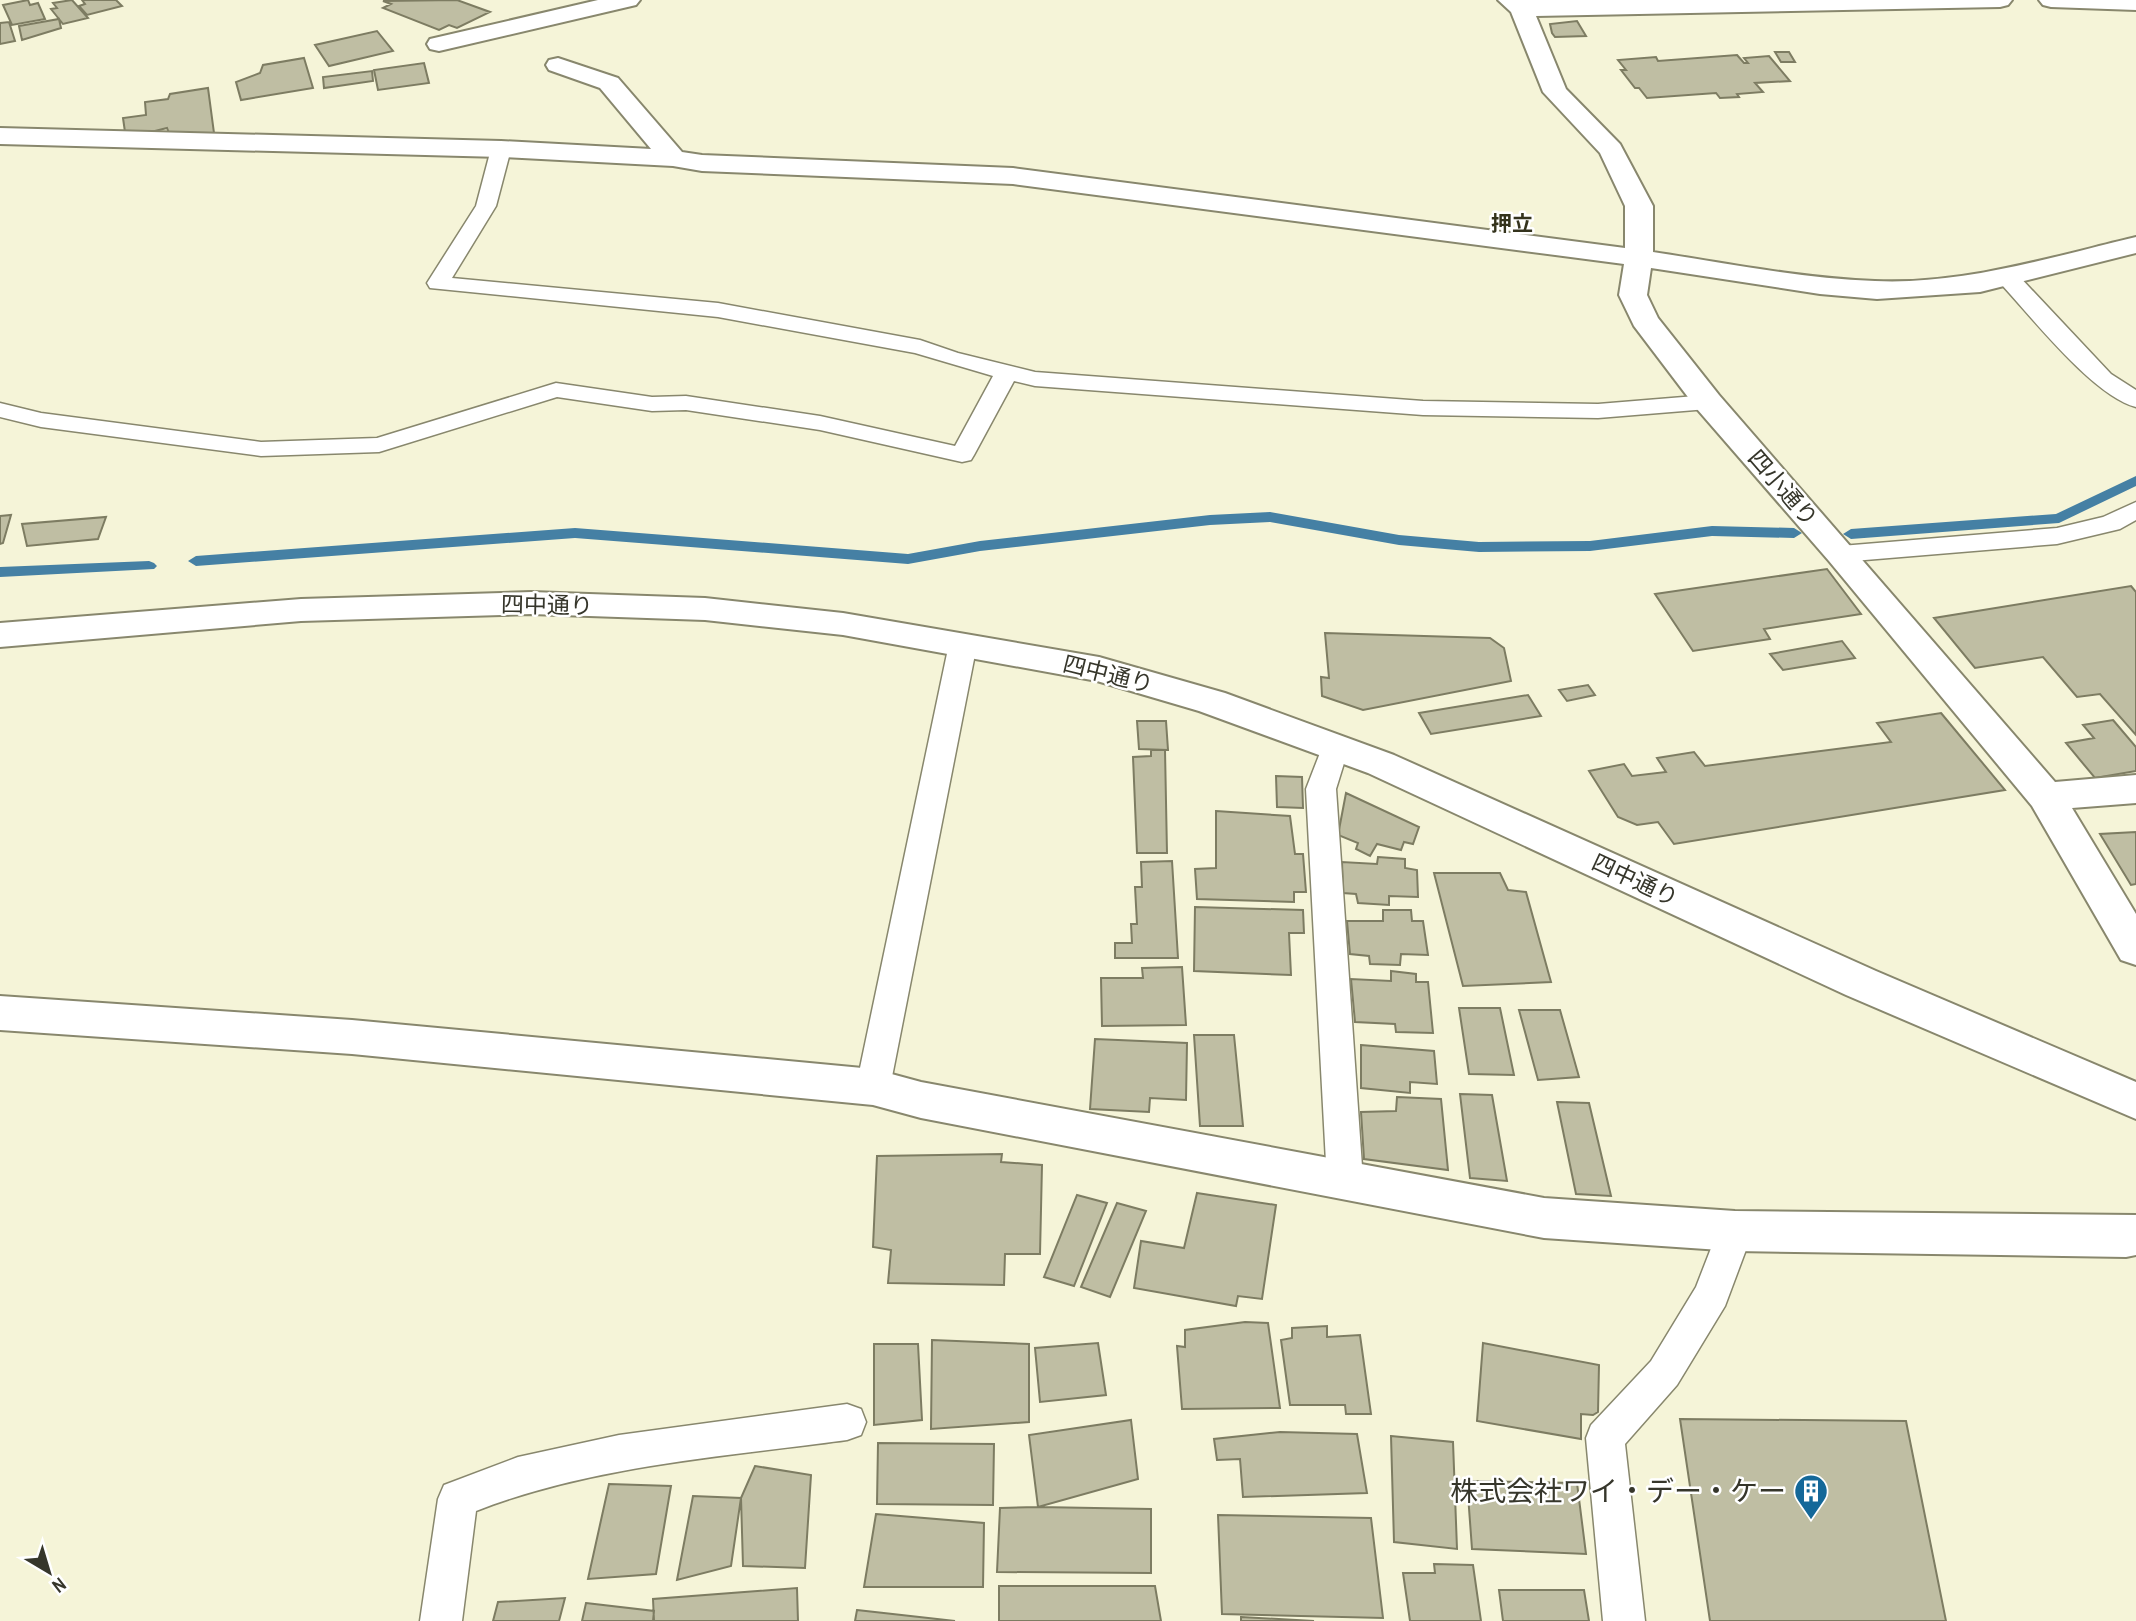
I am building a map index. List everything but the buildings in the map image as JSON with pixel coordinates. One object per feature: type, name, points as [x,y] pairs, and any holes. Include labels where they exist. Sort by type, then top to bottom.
[{"type":"street","points":[[439,44],[628,0]]},
{"type":"street","points":[[1516,5],[2000,0]]},
{"type":"street","points":[[2051,0],[2136,3]]},
{"type":"street","name":"四小通り","points":[[1516,5],[1555,92],[1611,150],[1639,206],[1639,258],[1633,295],[1644,320],[1708,402],[2046,796],[2136,949]]},
{"type":"street","points":[[558,65],[608,83],[673,158]]},
{"type":"street","points":[[0,135],[500,149],[673,158],[702,163],[1013,176],[1639,258],[1820,285],[1877,290],[1980,283],[2136,245]]},
{"type":"street","name":"四中通り","points":[[0,635],[301,610],[531,603],[705,609],[844,624],[1099,669],[1212,702],[1393,770],[1861,983],[2136,1101]]},
{"type":"street","points":[[2046,796],[2136,789]]},
{"type":"street","points":[[0,1013],[352,1037],[873,1087],[921,1100],[1544,1218],[1735,1231],[2136,1235]]},
{"type":"lane","points":[[500,149],[486,206],[438,283],[718,310],[920,347],[1035,379],[1423,408],[1598,411],[1708,402]]},
{"type":"lane","points":[[2008,278],[2103,379],[2136,400]]},
{"type":"lane","points":[[0,410],[41,420],[261,449],[379,445],[556,390],[652,404],[686,403],[820,423],[962,454],[1006,373]]},
{"type":"lane","points":[[1841,554],[2057,536],[2111,523],[2136,510]]},
{"type":"lane","points":[[873,1087],[963,644]]},
{"type":"lane","points":[[1335,747],[1321,789],[1345,1181]]},
{"type":"lane","points":[[1624,1621],[1605,1438],[1664,1373],[1712,1294],[1735,1231]]},
{"type":"lane","points":[[442,1621],[458,1499],[518,1476],[619,1453],[847,1422]]},
{"type":"waterway","points":[[1851,534],[2059,518],[2136,480]]},
{"type":"waterway","points":[[196,561],[575,533],[908,559],[980,546],[1210,520],[1270,517],[1399,540],[1479,547],[1590,546],[1712,531],[1794,533]]},
{"type":"waterway","points":[[0,572],[149,566]]},
{"type":"place","name":"株式会社ワイ・デー・ケー","points":[[1811,1521]]},
{"type":"district","name":"押立","points":[[1512,224]]}]
